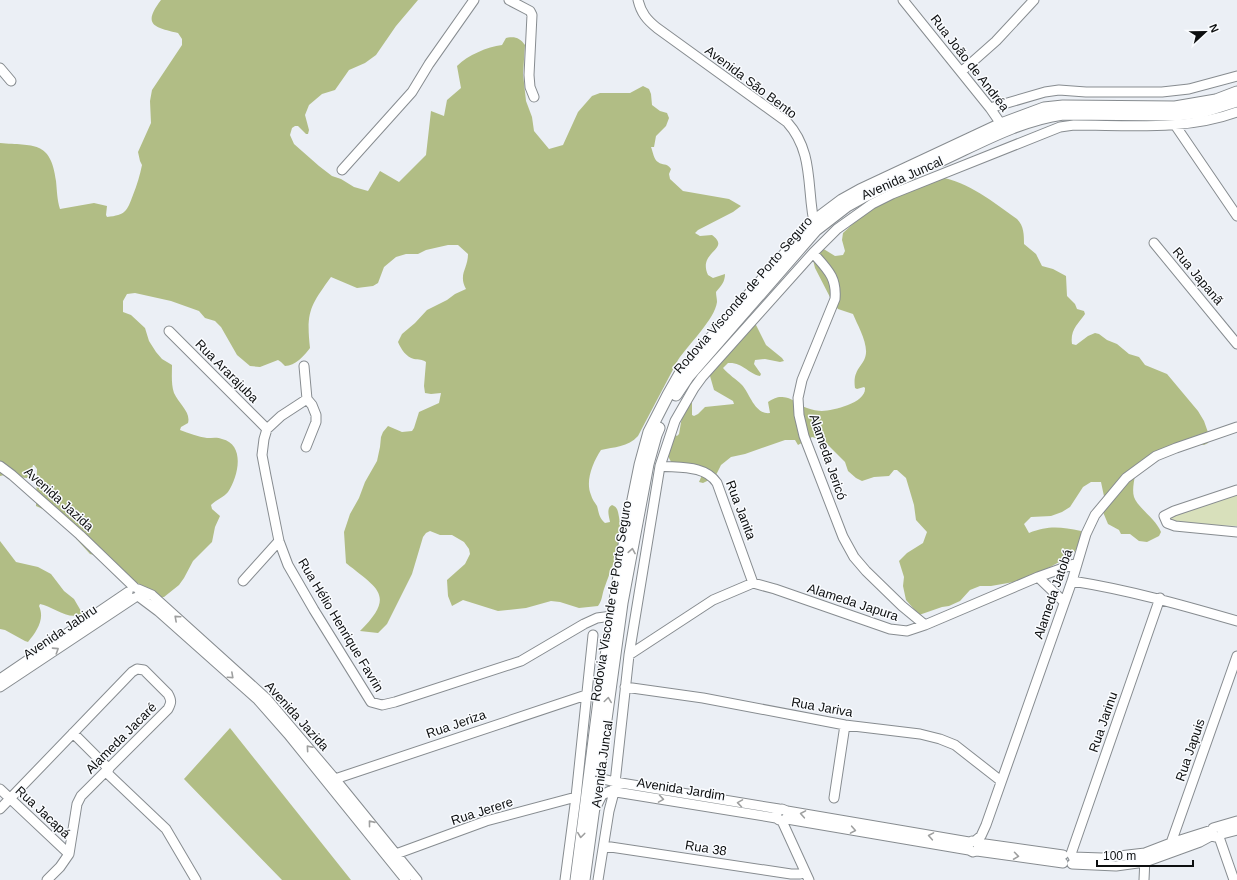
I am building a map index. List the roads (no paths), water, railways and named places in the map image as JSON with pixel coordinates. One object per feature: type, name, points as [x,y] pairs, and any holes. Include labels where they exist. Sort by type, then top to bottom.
[{"type":"main road","name":"Rodovia Visconde de Porto Seguro","points":[[576,880],[581,797],[600,693],[625,539],[644,448],[649,432],[681,372],[815,226],[842,200],[860,190],[1001,124],[1044,108],[1063,106],[1175,107],[1216,100],[1237,92]]},
{"type":"main road","name":"Rodovia Visconde de Porto Seguro","points":[[584,880],[622,602],[648,464],[656,435],[673,398],[688,378],[815,226],[865,196],[1008,130],[1046,116],[1063,114],[1176,115],[1202,112],[1237,101]]},
{"type":"main road","points":[[581,797],[590,784],[598,780]]},
{"type":"street","points":[[342,170],[412,92],[429,64],[474,0]]},
{"type":"street","points":[[509,0],[530,11],[532,15],[529,75],[530,87],[534,98]]},
{"type":"street","name":"Avenida São Bento","points":[[638,0],[642,12],[656,28],[787,122],[800,141],[807,163],[815,226]]},
{"type":"street","name":"Rua João de Andréa","points":[[903,0],[990,108],[1001,124]]},
{"type":"street","points":[[961,72],[996,41],[1034,0]]},
{"type":"street","points":[[0,68],[12,81]]},
{"type":"street","points":[[990,108],[1045,92],[1059,90],[1086,92],[1162,92],[1189,89],[1237,76]]},
{"type":"street","name":"Avenida Juncal","points":[[598,880],[614,787],[629,655],[660,466],[675,421],[694,388],[813,253],[843,224],[885,197],[1052,130],[1074,125],[1175,125],[1203,122],[1237,112]]},
{"type":"street","points":[[1175,125],[1237,216]]},
{"type":"street","name":"Rua Japanã","points":[[1154,243],[1237,344]]},
{"type":"street","name":"Alameda Jericó","points":[[813,253],[833,277],[836,289],[835,299],[802,380],[798,398],[799,415],[804,436],[843,537],[854,557],[866,571],[902,606],[925,625]]},
{"type":"street","name":"Rua Ararajuba","points":[[169,331],[267,429]]},
{"type":"street","points":[[304,366],[307,399],[312,405],[316,415],[316,422],[306,447]]},
{"type":"street","points":[[267,429],[281,416],[307,399]]},
{"type":"street","name":"Alameda Jatobá","points":[[974,845],[986,824],[1002,781],[1072,581],[1086,534],[1096,515],[1126,478],[1156,456],[1237,427]]},
{"type":"street","name":"Rua Hélio Henrique Favrin","points":[[267,429],[262,455],[280,541],[288,565],[371,702],[382,705],[395,702],[521,661],[584,624],[598,618],[612,616]]},
{"type":"street","name":"Avenida Jazida","points":[[0,466],[80,535],[134,592],[158,611],[258,700],[332,781],[393,856],[417,880]]},
{"type":"street","name":"Rua Janita","points":[[660,466],[703,470],[715,479],[718,483],[754,583]]},
{"type":"street","points":[[1237,490],[1164,516],[1167,523],[1175,526],[1237,532]]},
{"type":"street","points":[[243,581],[280,541]]},
{"type":"street","name":"Alameda Japura","points":[[754,583],[890,629],[907,631],[925,625],[1038,577],[1078,563]]},
{"type":"street","points":[[1038,577],[1064,602]]},
{"type":"street","points":[[1072,581],[1112,587],[1160,598],[1237,621]]},
{"type":"street","points":[[629,655],[713,600],[754,583]]},
{"type":"street","name":"Avenida Jabiru","points":[[0,679],[134,592]]},
{"type":"street","name":"Avenida Jabiru","points":[[0,687],[134,592]]},
{"type":"street","name":"Rua Jarinu","points":[[1068,859],[1160,598]]},
{"type":"street","points":[[565,880],[581,797],[586,695],[593,635]]},
{"type":"street","name":"Rua Japuis","points":[[1169,853],[1171,843],[1237,656]]},
{"type":"street","name":"Alameda Jacaré","points":[[0,809],[136,669],[144,670],[166,691],[171,699],[168,709],[81,796],[77,804],[69,854],[60,867],[47,880]]},
{"type":"street","name":"Rua Jariva","points":[[625,687],[703,698],[845,725],[920,734],[940,739],[955,745],[1002,781]]},
{"type":"street","name":"Rua Jeriza","points":[[332,781],[586,695]]},
{"type":"street","points":[[834,798],[845,725]]},
{"type":"street","points":[[73,733],[166,829],[196,880]]},
{"type":"street","name":"Avenida Jardim","points":[[598,780],[603,779],[614,787],[782,816],[1116,866],[1145,862],[1207,840],[1237,821]]},
{"type":"street","points":[[594,812],[602,795],[614,787]]},
{"type":"street","name":"Rua Jacapá","points":[[0,789],[69,854]]},
{"type":"street","name":"Rua Jerere","points":[[393,856],[486,821],[581,797]]},
{"type":"street","points":[[782,816],[807,876]]},
{"type":"street","name":"Avenida Jardim","points":[[1068,859],[1102,858],[1145,853],[1171,843],[1237,830]]},
{"type":"street","points":[[1217,833],[1234,880]]},
{"type":"street","name":"Rua 38","points":[[604,846],[807,876]]},
{"type":"street","points":[[1144,880],[1145,853]]},
{"type":"street","name":"Avenida Jazida","points":[[393,856],[406,880]]}]
